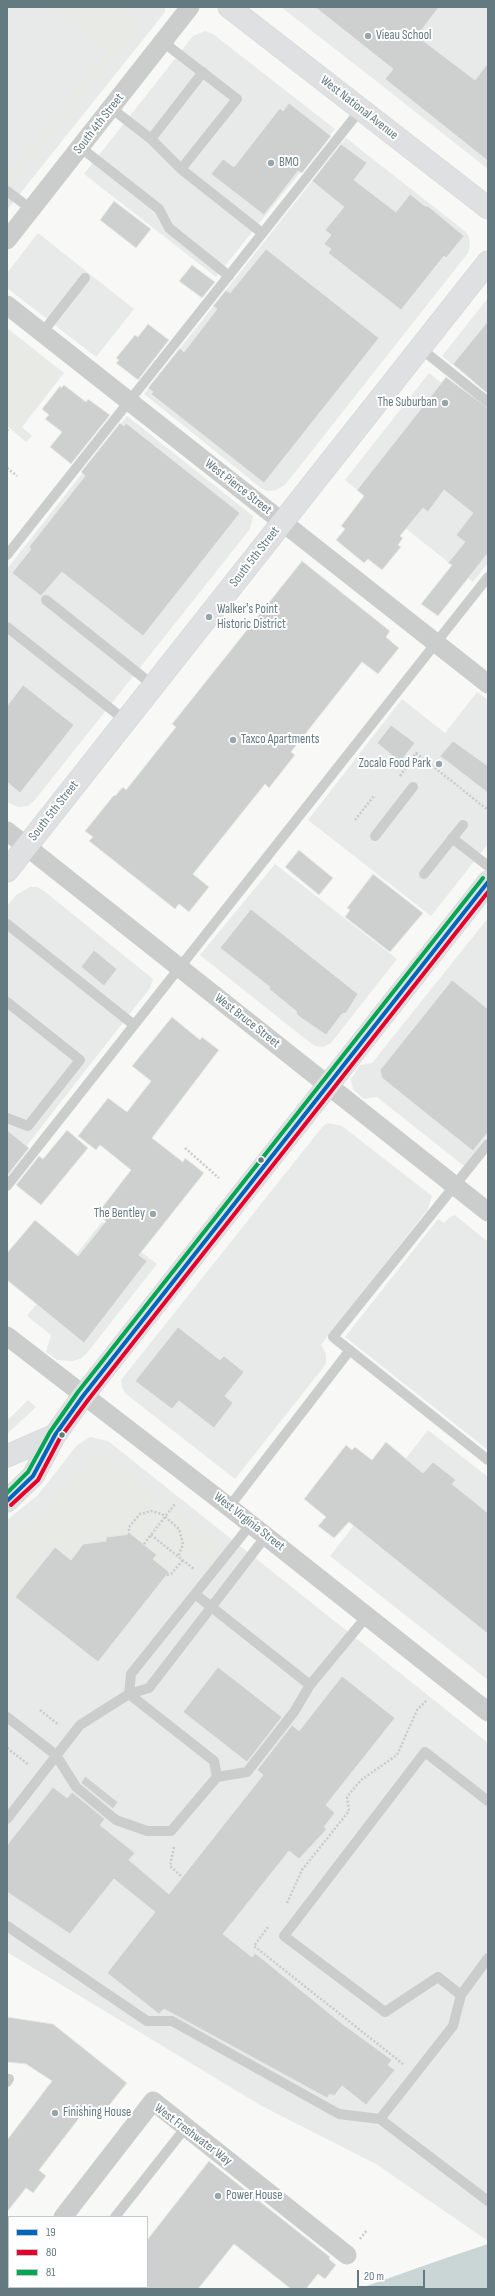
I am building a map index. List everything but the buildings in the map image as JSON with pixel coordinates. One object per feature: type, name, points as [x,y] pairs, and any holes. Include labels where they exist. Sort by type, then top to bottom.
[{"type":"main road","name":"West National Avenue","points":[[230,7],[488,208]]},
{"type":"main road","name":"South 5th Street","points":[[7,872],[488,262]]},
{"type":"main road","points":[[7,1501],[34,1476],[55,1435],[83,1396],[488,882]]},
{"type":"main road","points":[[7,1456],[55,1435]]},
{"type":"street","name":"South 4th Street","points":[[7,240],[190,7]]},
{"type":"street","name":"West Pierce Street","points":[[7,306],[283,521],[488,684]]},
{"type":"street","name":"West Bruce Street","points":[[7,831],[488,1212]]},
{"type":"street","name":"West Virginia Street","points":[[7,1336],[251,1524],[488,1712]]},
{"type":"street","name":"West Freshwater Way","points":[[64,2216],[153,2102],[347,2255]]},
{"type":"lane","points":[[163,42],[237,99],[181,169]]},
{"type":"lane","points":[[151,139],[203,72]]},
{"type":"lane","points":[[111,108],[151,139],[181,169],[262,233]]},
{"type":"lane","points":[[7,555],[361,109]]},
{"type":"lane","points":[[80,148],[159,210],[170,228],[229,276]]},
{"type":"lane","points":[[7,190],[31,209]]},
{"type":"lane","points":[[42,333],[85,278]]},
{"type":"lane","points":[[420,348],[488,402]]},
{"type":"lane","points":[[7,1186],[488,578]]},
{"type":"lane","points":[[46,600],[154,686]]},
{"type":"lane","points":[[7,627],[126,721]]},
{"type":"lane","points":[[375,836],[413,787]]},
{"type":"lane","points":[[424,874],[462,825]]},
{"type":"lane","points":[[452,838],[488,866]]},
{"type":"lane","points":[[7,924],[134,1025]]},
{"type":"lane","points":[[7,1002],[80,1060],[28,1126],[7,1118]]},
{"type":"lane","points":[[488,1144],[333,1337],[488,1460]]},
{"type":"lane","points":[[229,1507],[350,1350]]},
{"type":"lane","points":[[129,1694],[131,1674],[251,1524]]},
{"type":"lane","points":[[7,1819],[80,1725],[129,1694],[149,1688],[266,1536]]},
{"type":"lane","points":[[195,1594],[310,1685]]},
{"type":"lane","points":[[7,1717],[56,1755],[76,1788],[116,1820],[147,1832],[172,1831],[217,1777],[247,1772],[294,1712],[310,1685],[367,1616]]},
{"type":"lane","points":[[129,1694],[214,1761],[217,1777]]},
{"type":"lane","points":[[461,1995],[438,1977],[385,2012],[284,1936],[425,1752],[488,1801]]},
{"type":"lane","points":[[7,1926],[147,2021],[172,2021],[339,2114],[380,2119],[488,2201]]},
{"type":"lane","points":[[380,2119],[453,2026],[461,1995],[488,1958]]},
{"type":"lane","points":[[116,2216],[186,2127]]},
{"type":"path","points":[[7,468],[17,476]]},
{"type":"path","points":[[413,787],[398,775],[416,753],[488,810]]},
{"type":"path","points":[[355,820],[374,796]]},
{"type":"path","points":[[185,1148],[219,1178]]},
{"type":"path","points":[[144,1544],[175,1504]]},
{"type":"path","points":[[129,1535],[129,1527],[140,1514],[151,1512],[166,1516],[180,1529],[182,1536],[182,1551],[178,1557]]},
{"type":"path","points":[[151,1535],[183,1560],[171,1574],[167,1575]]},
{"type":"path","points":[[40,1710],[72,1736]]},
{"type":"path","points":[[389,2053],[395,2058]]},
{"type":"shaded area","points":[[7,7],[165,7],[165,12],[7,210]]},
{"type":"shaded area","points":[[55,7],[128,7],[120,17],[135,29],[12,184],[7,180],[7,177],[108,50]]},
{"type":"shaded area","points":[[281,7],[488,7],[488,169],[380,84]]},
{"type":"shaded area","points":[[205,31],[213,34],[335,129],[216,277],[84,174],[193,36]]},
{"type":"shaded area","points":[[346,138],[466,232],[469,237],[470,246],[468,253],[285,485],[276,490],[267,491],[261,488],[144,394]]},
{"type":"shaded area","points":[[38,233],[134,309],[96,357],[7,288],[7,273]]},
{"type":"shaded area","points":[[488,298],[488,393],[442,356]]},
{"type":"shaded area","points":[[7,328],[64,373],[22,427],[32,436],[26,442],[7,426]]},
{"type":"shaded area","points":[[429,373],[488,420],[488,563],[473,582],[345,480]]},
{"type":"shaded area","points":[[127,416],[253,516],[250,529],[34,801],[28,806],[18,807],[7,802],[7,569]]},
{"type":"shaded area","points":[[477,692],[488,700],[488,844],[431,916],[308,820],[402,699],[445,733]]},
{"type":"shaded area","points":[[275,864],[397,959],[331,1043],[323,1047],[315,1046],[304,1038],[200,955]]},
{"type":"shaded area","points":[[30,887],[37,887],[44,891],[153,979],[150,988],[7,1171],[7,906],[16,895]]},
{"type":"shaded area","points":[[488,918],[488,1135],[464,1166],[377,1097],[364,1099],[353,1089],[351,1079],[360,1065],[372,1063]]},
{"type":"shaded area","points":[[328,1123],[342,1126],[432,1196],[428,1209],[321,1345],[326,1354],[326,1364],[235,1479],[126,1394],[122,1387],[121,1380],[323,1126]]},
{"type":"shaded area","points":[[455,1215],[488,1242],[488,1450],[345,1337],[438,1219],[444,1223]]},
{"type":"shaded area","points":[[102,1222],[157,1264],[87,1353],[80,1359],[72,1361],[57,1360],[46,1352],[51,1335],[27,1316]]},
{"type":"shaded area","points":[[28,1400],[36,1407],[7,1434],[7,1418],[9,1419]]},
{"type":"shaded area","points":[[428,1430],[488,1477],[488,1680],[330,1556]]},
{"type":"shaded area","points":[[90,1437],[108,1441],[488,1743],[488,2241],[376,2164],[260,2105],[7,1952],[7,1520],[38,1495],[77,1445]]},
{"type":"shaded area","points":[[98,1450],[222,1549],[210,1564],[193,1552],[190,1555],[183,1555],[169,1572],[153,1559],[157,1554],[132,1535],[83,1544],[71,1560],[55,1548],[15,1597],[9,1594],[7,1596],[7,1537],[22,1529],[50,1506],[92,1452]]},
{"type":"shaded area","points":[[488,2244],[488,2289],[358,2289],[443,2259]]},
{"type":"transit line","name":"81","points":[[7,1493],[28,1472],[50,1432],[78,1392],[483,878]]},
{"type":"transit line","name":"19","points":[[7,1501],[33,1476],[55,1435],[83,1396],[488,882]]},
{"type":"transit line","name":"80","points":[[11,1505],[38,1480],[60,1438],[88,1400],[488,892]]},
{"type":"place","name":"Vieau School","points":[[368,36]]},
{"type":"place","name":"BMO","points":[[271,163]]},
{"type":"place","name":"The Suburban","points":[[445,403]]},
{"type":"place","name":"Walker's Point Historic District","points":[[209,617]]},
{"type":"place","name":"Taxco Apartments","points":[[233,740]]},
{"type":"place","name":"Zocalo Food Park","points":[[439,764]]},
{"type":"place","name":"The Bentley","points":[[153,1214]]},
{"type":"place","name":"Finishing House","points":[[55,2113]]},
{"type":"place","name":"Power House","points":[[218,2196]]}]
